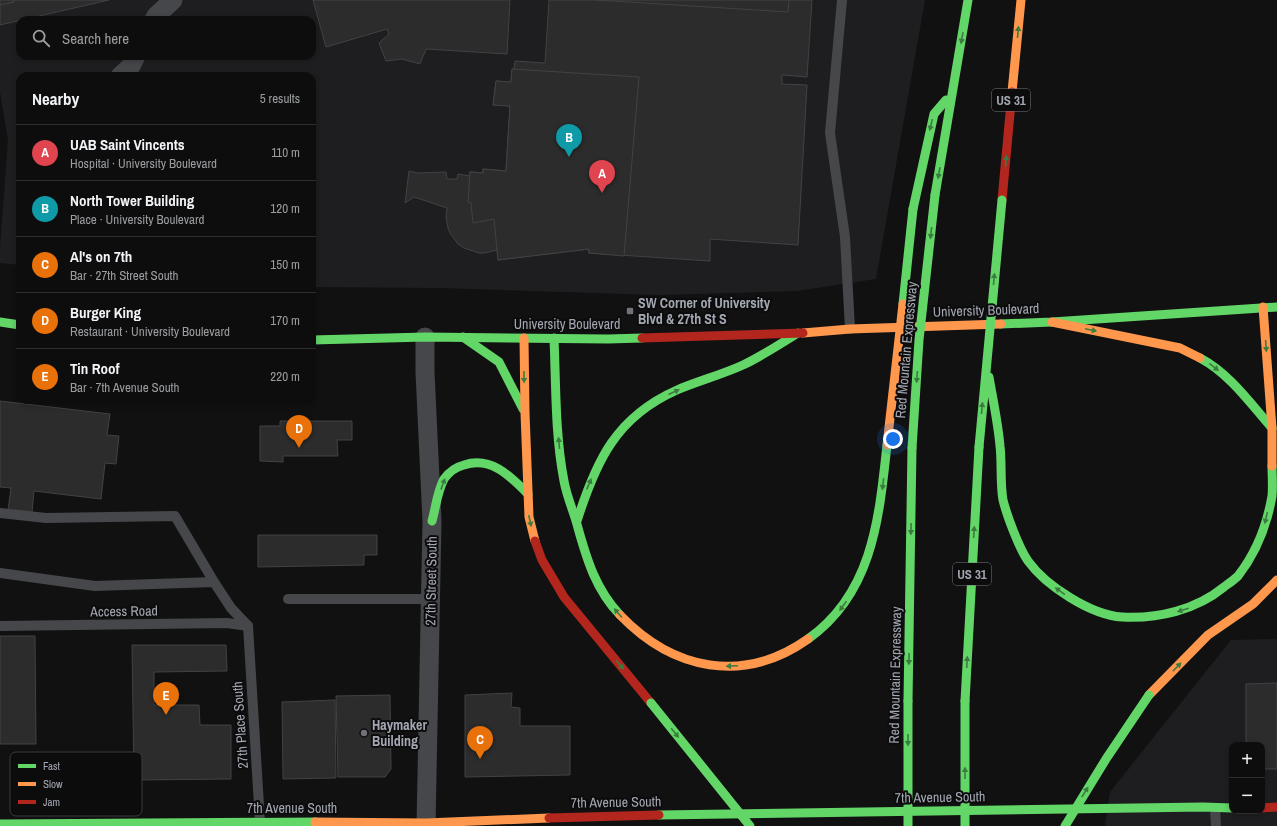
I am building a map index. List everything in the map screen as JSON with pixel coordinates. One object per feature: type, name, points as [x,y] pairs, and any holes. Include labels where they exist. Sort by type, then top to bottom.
[{"type":"main road","name":"Red Mountain Expressway","points":[[908,826],[908,702],[912,448],[919,340],[935,195],[968,0]]},
{"type":"main road","name":"US 31","points":[[966,826],[965,701],[979,447],[1021,0]]},
{"type":"main road","points":[[554,338],[559,442],[562,472],[567,497],[577,522],[584,553],[606,598],[628,624],[659,647],[682,658],[707,664],[732,667],[760,662],[781,654],[807,640],[830,622],[852,593],[862,572],[876,528],[880,508],[913,209],[934,114],[952,94]]},
{"type":"main road","name":"University Boulevard","points":[[316,340],[425,337],[608,339],[798,333],[850,329],[1052,322],[1277,306]]},
{"type":"main road","points":[[986,363],[1000,445],[1004,499],[1017,539],[1028,561],[1046,581],[1070,598],[1098,611],[1121,617],[1150,616],[1184,610],[1212,597],[1237,577],[1252,553],[1264,528],[1272,495],[1272,428],[1263,307]]},
{"type":"main road","points":[[0,322],[16,324]]},
{"type":"main road","points":[[1052,322],[1180,348],[1212,364],[1236,386],[1272,428]]},
{"type":"main road","points":[[577,522],[587,488],[600,460],[614,438],[630,419],[655,401],[683,388],[743,365],[798,333]]},
{"type":"main road","points":[[463,337],[498,362],[525,413]]},
{"type":"main road","points":[[524,338],[529,517],[542,560],[564,597],[578,615],[750,826]]},
{"type":"main road","points":[[432,521],[444,479],[453,469],[466,463],[479,462],[492,465],[512,478],[528,494]]},
{"type":"main road","points":[[1065,826],[1106,759],[1149,695],[1208,635],[1253,604],[1277,580]]},
{"type":"main road","points":[[1265,808],[1277,807]]},
{"type":"main road","name":"7th Avenue South","points":[[0,824],[260,822],[426,825],[583,816],[1229,808]]},
{"type":"street","points":[[156,16],[173,0]]},
{"type":"street","name":"27th Street South","points":[[425,337],[425,372],[432,521],[426,825]]},
{"type":"lane","points":[[842,0],[830,133],[845,237],[850,329]]},
{"type":"lane","points":[[0,512],[46,518],[175,516],[214,582],[232,608],[248,626]]},
{"type":"lane","points":[[0,573],[95,586],[214,582]]},
{"type":"lane","points":[[288,599],[430,598]]},
{"type":"lane","name":"Access Road","points":[[0,626],[227,623],[248,626]]},
{"type":"lane","name":"27th Place South","points":[[248,626],[260,822]]},
{"type":"lane","points":[[1215,808],[1216,826]]},
{"type":"shaded area","points":[[0,0],[925,0],[876,279],[797,291],[659,295],[439,288],[316,287],[316,72],[16,72],[16,265],[0,263],[8,140],[0,92]]},
{"type":"shaded area","points":[[1277,639],[1277,826],[1105,826],[1110,792],[1231,640]]},
{"type":"building","points":[[0,0],[14,0],[14,2],[0,5]]},
{"type":"building","points":[[14,0],[109,0],[39,16],[16,16],[16,21],[0,25],[0,5],[14,2]]},
{"type":"building","points":[[313,0],[510,0],[507,54],[426,49],[420,64],[402,59],[386,61],[379,43],[389,34],[387,29],[326,47]]},
{"type":"building","points":[[549,0],[812,0],[807,77],[782,75],[782,84],[807,85],[798,245],[710,239],[710,261],[589,253],[589,249],[498,260],[497,250],[479,253],[464,248],[458,244],[448,228],[446,216],[447,208],[414,197],[405,203],[409,171],[418,173],[446,172],[447,179],[457,179],[458,174],[470,176],[470,172],[483,173],[483,169],[506,171],[510,106],[493,105],[496,81],[511,82],[512,69],[514,69],[515,61],[545,63]]},
{"type":"building","points":[[597,0],[789,0],[788,12]]},
{"type":"building","points":[[512,69],[639,77],[624,256],[589,253],[589,249],[498,260],[494,219],[473,223],[471,203],[468,202],[470,172],[483,173],[483,169],[506,171],[510,106],[493,105],[496,81],[511,82]]},
{"type":"building","points":[[0,401],[110,414],[107,435],[119,436],[116,464],[105,463],[101,499],[34,491],[32,513],[8,510],[11,488],[0,487]]},
{"type":"building","points":[[280,421],[352,421],[352,440],[337,440],[338,456],[283,456],[283,462],[260,461],[260,426],[280,426]]},
{"type":"building","points":[[258,535],[377,535],[377,555],[364,555],[364,565],[258,567]]},
{"type":"building","points":[[0,636],[35,636],[36,744],[0,744]]},
{"type":"building","points":[[132,645],[226,645],[227,671],[154,672],[154,705],[199,705],[200,725],[231,725],[231,779],[142,780],[142,752],[134,752]]},
{"type":"building","points":[[1277,683],[1277,769],[1265,769],[1265,742],[1246,742],[1246,684]]},
{"type":"building","points":[[512,693],[511,707],[520,708],[520,726],[570,726],[570,775],[465,777],[465,695]]},
{"type":"building","name":"Haymaker Building","points":[[390,695],[391,769],[385,777],[338,777],[336,696]]},
{"type":"building","points":[[335,700],[336,778],[283,779],[282,702]]},
{"type":"traffic: fast","points":[[935,195],[968,0]]},
{"type":"traffic: fast","points":[[913,209],[934,114],[946,100]]},
{"type":"traffic: fast","points":[[912,448],[919,340],[935,195]]},
{"type":"traffic: fast","points":[[979,447],[1002,200]]},
{"type":"traffic: fast","points":[[903,304],[913,209]]},
{"type":"traffic: fast","points":[[1001,324],[1277,307]]},
{"type":"traffic: fast","points":[[0,322],[16,324]]},
{"type":"traffic: fast","points":[[577,521],[584,499],[601,460],[611,443],[638,413],[677,390],[743,365],[798,333]]},
{"type":"traffic: fast","points":[[316,340],[425,337],[642,338]]},
{"type":"traffic: fast","points":[[463,337],[499,362],[523,409]]},
{"type":"traffic: fast","points":[[554,338],[557,428],[565,487],[593,574],[605,595],[620,615]]},
{"type":"traffic: fast","points":[[1200,358],[1221,372],[1272,428]]},
{"type":"traffic: fast","points":[[989,377],[1001,452],[1003,500],[1010,523],[1021,548],[1028,561],[1046,580],[1070,598],[1097,611],[1122,617],[1149,616],[1176,611],[1201,602],[1238,576],[1250,558],[1264,528],[1272,496],[1272,466]]},
{"type":"traffic: fast","points":[[808,639],[830,620],[847,600],[859,577],[869,552],[876,526],[887,445]]},
{"type":"traffic: fast","points":[[965,701],[979,447]]},
{"type":"traffic: fast","points":[[908,701],[912,448]]},
{"type":"traffic: fast","points":[[432,521],[438,494],[444,479],[453,470],[464,465],[474,463],[491,465],[507,475],[528,494]]},
{"type":"traffic: fast","points":[[1065,826],[1106,759],[1149,695]]},
{"type":"traffic: fast","points":[[908,701],[908,826]]},
{"type":"traffic: fast","points":[[965,701],[965,826]]},
{"type":"traffic: fast","points":[[651,703],[750,826]]},
{"type":"traffic: fast","points":[[659,815],[1203,807],[1229,808]]},
{"type":"traffic: fast","points":[[0,824],[315,822]]},
{"type":"traffic: slow","points":[[1012,92],[1021,0]]},
{"type":"traffic: slow","points":[[887,445],[903,304]]},
{"type":"traffic: slow","points":[[1263,307],[1272,428],[1272,466]]},
{"type":"traffic: slow","points":[[1052,322],[1180,348],[1200,358]]},
{"type":"traffic: slow","points":[[803,333],[850,329],[1001,324]]},
{"type":"traffic: slow","points":[[524,338],[529,517],[535,541]]},
{"type":"traffic: slow","points":[[1149,695],[1208,635],[1253,604],[1277,580]]},
{"type":"traffic: slow","points":[[620,615],[641,634],[663,648],[686,659],[710,665],[734,666],[759,662],[783,653],[808,639]]},
{"type":"traffic: slow","points":[[315,822],[426,823],[549,818]]},
{"type":"traffic: jam","points":[[1002,200],[1012,92]]},
{"type":"traffic: jam","points":[[642,338],[803,333]]},
{"type":"traffic: jam","points":[[535,541],[542,560],[564,597],[651,703]]},
{"type":"traffic: jam","points":[[1265,808],[1277,807]]},
{"type":"traffic: jam","points":[[549,818],[659,815]]},
{"type":"place","name":"North Tower Building","points":[[569,157]]},
{"type":"place","name":"UAB Saint Vincents","points":[[602,193]]},
{"type":"place","name":"SW Corner of University Blvd & 27th St S","points":[[630,311]]},
{"type":"place","name":"Burger King","points":[[299,448]]},
{"type":"place","name":"Tin Roof","points":[[166,715]]},
{"type":"place","name":"Haymaker Building","points":[[364,733]]},
{"type":"place","name":"Al's on 7th","points":[[480,759]]}]
